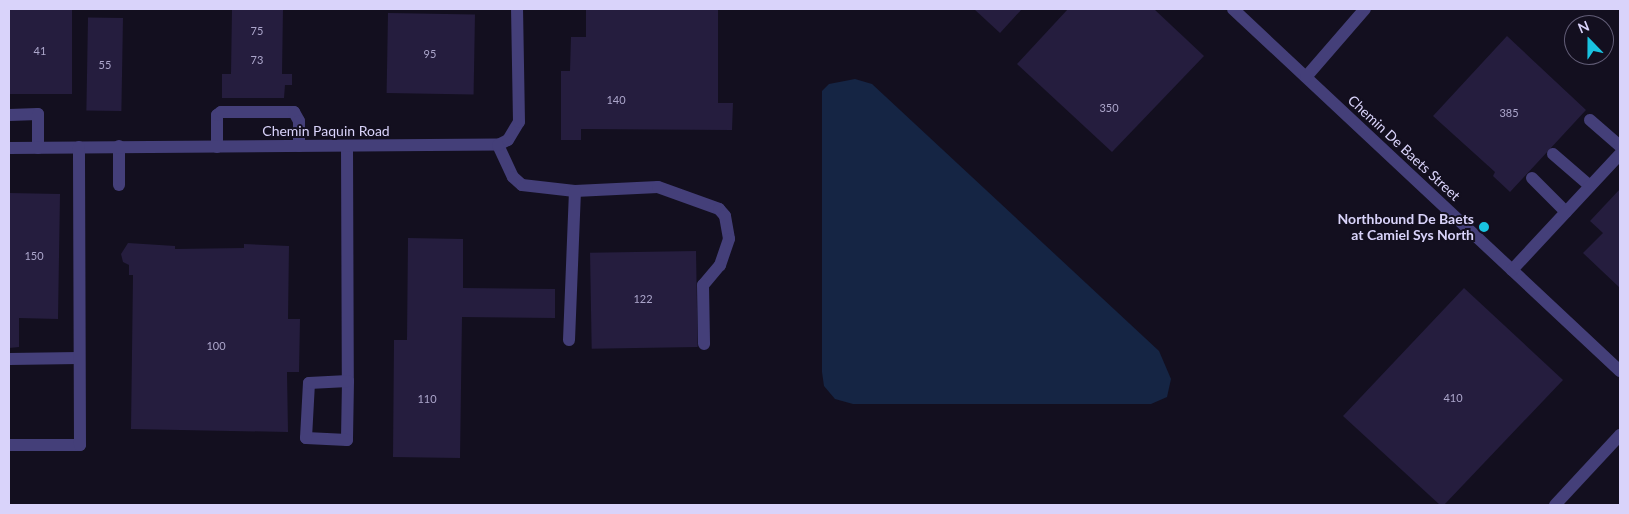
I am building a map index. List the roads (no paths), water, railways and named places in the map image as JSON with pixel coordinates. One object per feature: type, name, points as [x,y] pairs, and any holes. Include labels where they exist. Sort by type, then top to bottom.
[{"type":"street","points":[[517,9],[519,122],[508,140],[498,145],[516,182],[575,190],[658,187],[719,209],[725,216],[729,239],[725,254],[703,285],[704,344]]},
{"type":"street","name":"Chemin De Baets Street","points":[[1233,9],[1620,371]]},
{"type":"street","points":[[1306,77],[1365,9]]},
{"type":"street","points":[[217,147],[217,115],[221,112],[294,112],[299,121],[299,146]]},
{"type":"street","points":[[9,114],[38,114],[38,148]]},
{"type":"street","points":[[1590,120],[1620,146]]},
{"type":"street","name":"Chemin Paquin Road","points":[[9,148],[498,145]]},
{"type":"street","points":[[119,146],[119,185]]},
{"type":"street","points":[[347,146],[348,381],[347,440],[306,438],[308,383],[348,381]]},
{"type":"street","points":[[9,445],[80,445],[80,148]]},
{"type":"street","points":[[1553,154],[1590,186]]},
{"type":"street","points":[[1512,270],[1620,154]]},
{"type":"street","points":[[1532,178],[1566,212]]},
{"type":"street","points":[[569,340],[575,190]]},
{"type":"street","points":[[9,359],[80,358]]},
{"type":"street","points":[[1555,505],[1620,435]]},
{"type":"water","points":[[855,79],[872,84],[1159,351],[1171,379],[1167,397],[1151,404],[853,404],[835,399],[824,386],[822,372],[822,91],[829,84]]},
{"type":"place","name":"Northbound De Baets at Camiel Sys North","points":[[1484,227]]}]
